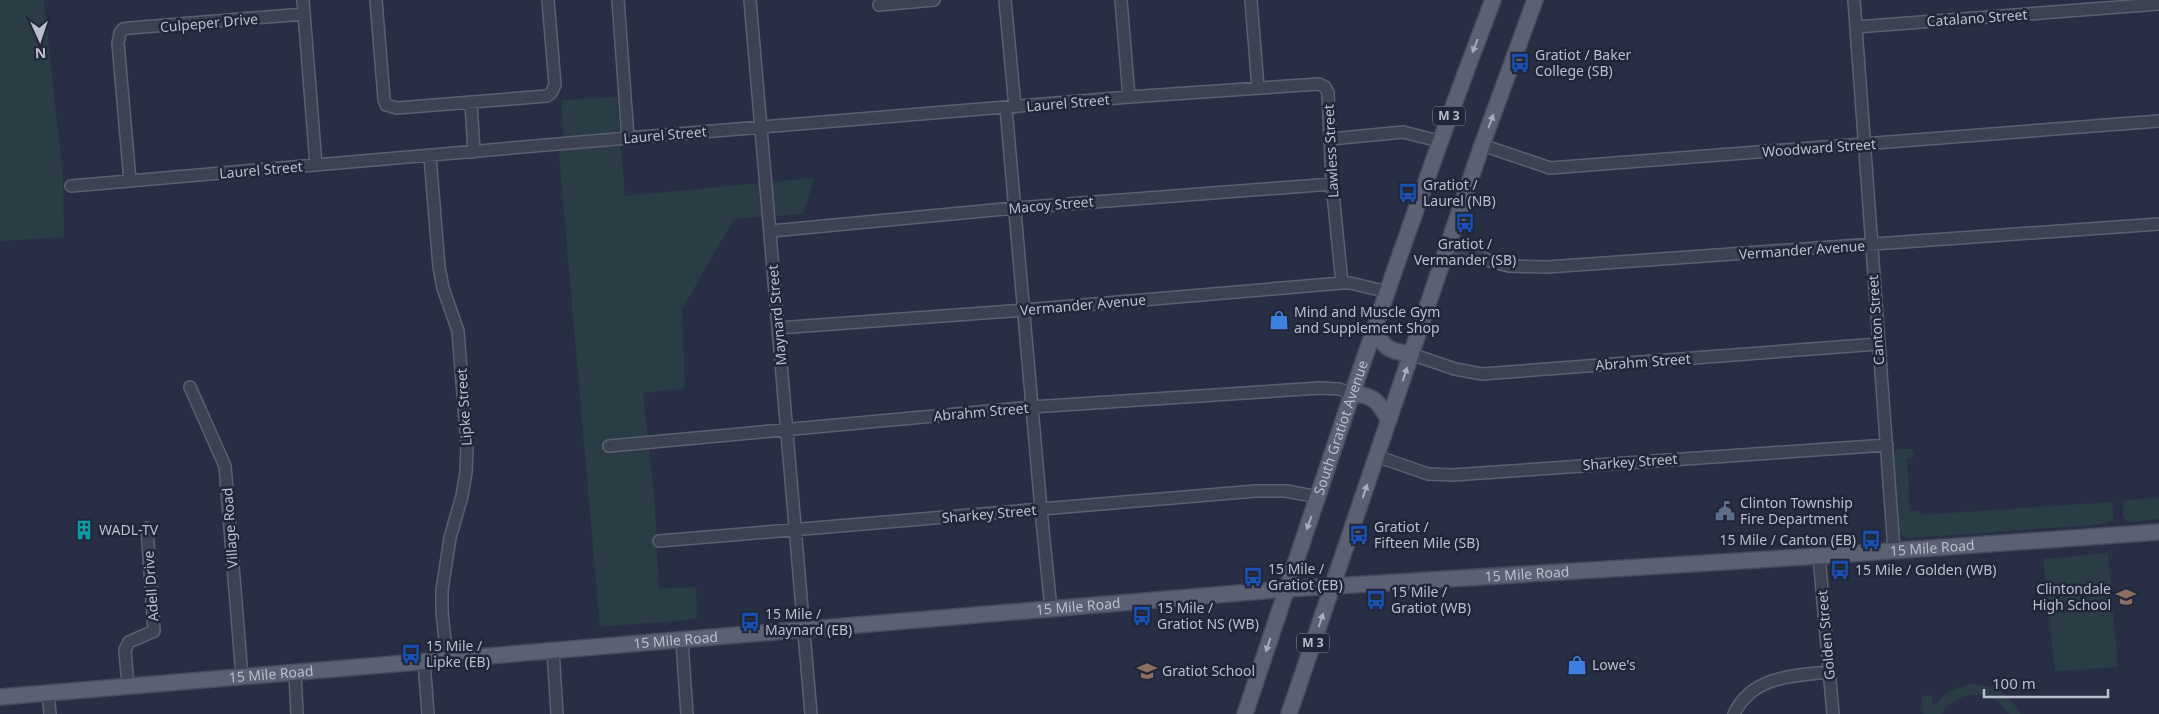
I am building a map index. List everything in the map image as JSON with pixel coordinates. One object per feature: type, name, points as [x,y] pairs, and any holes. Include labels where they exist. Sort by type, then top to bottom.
[{"type":"main road","name":"South Gratiot Avenue","points":[[1245,714],[1439,140],[1492,0]]},
{"type":"main road","name":"M 3","points":[[1289,714],[1448,244],[1535,0]]},
{"type":"main road","points":[[1375,330],[1387,348],[1393,351],[1412,354]]},
{"type":"main road","points":[[1353,394],[1369,396],[1375,399],[1389,420]]},
{"type":"main road","name":"15 Mile Road","points":[[0,697],[1286,589],[1819,556],[2159,532]]},
{"type":"street","points":[[303,0],[316,165]]},
{"type":"street","points":[[376,0],[386,105],[397,108],[542,98],[551,93],[555,85],[548,0]]},
{"type":"street","points":[[618,0],[628,138]]},
{"type":"street","name":"Maynard Street","points":[[750,0],[811,714]]},
{"type":"street","points":[[879,5],[934,0]]},
{"type":"street","points":[[1005,0],[1014,208],[1051,609]]},
{"type":"street","points":[[1121,0],[1129,98]]},
{"type":"street","points":[[1251,0],[1258,88]]},
{"type":"street","name":"Canton Street","points":[[1854,0],[1870,245],[1894,550]]},
{"type":"street","name":"Catalano Street","points":[[1856,27],[2159,4]]},
{"type":"street","name":"Culpeper Drive","points":[[130,181],[118,36],[123,29],[304,14]]},
{"type":"street","name":"Lawless Street","points":[[1258,88],[1312,84],[1325,87],[1328,93],[1332,184],[1342,283]]},
{"type":"street","name":"Laurel Street","points":[[71,186],[628,138],[1258,88]]},
{"type":"street","points":[[471,103],[474,152]]},
{"type":"street","name":"Woodward Street","points":[[1482,146],[1550,168],[2159,121]]},
{"type":"street","points":[[1331,139],[1403,132],[1439,140]]},
{"type":"street","name":"Lipke Street","points":[[430,156],[439,267],[458,331],[467,446],[464,480],[450,538],[442,590],[442,612],[447,659]]},
{"type":"street","name":"Macoy Street","points":[[771,230],[1014,208],[1332,184]]},
{"type":"street","name":"Vermander Avenue","points":[[1448,244],[1490,262],[1509,266],[1546,267],[2159,224]]},
{"type":"street","name":"Vermander Avenue","points":[[778,328],[1024,310],[1342,283],[1350,283],[1388,292]]},
{"type":"street","name":"Abrahm Street","points":[[1412,354],[1455,369],[1482,374],[1878,344]]},
{"type":"street","name":"Village Road","points":[[190,387],[224,466],[242,677]]},
{"type":"street","name":"Abrahm Street","points":[[609,446],[1032,407],[1320,388],[1339,389],[1353,394]]},
{"type":"street","name":"Sharkey Street","points":[[1376,456],[1422,473],[1452,475],[1887,445]]},
{"type":"street","name":"Sharkey Street","points":[[659,541],[1273,490],[1318,497]]},
{"type":"street","name":"Adell Drive","points":[[128,687],[125,650],[129,642],[154,631],[147,528]]},
{"type":"street","name":"Golden Street","points":[[1819,556],[1833,714]]},
{"type":"street","points":[[682,641],[687,714]]},
{"type":"street","points":[[553,650],[558,714]]},
{"type":"street","points":[[424,661],[428,714]]},
{"type":"street","points":[[1734,714],[1739,704],[1761,684],[1776,678],[1829,672]]},
{"type":"street","points":[[294,673],[297,714]]},
{"type":"street","points":[[48,693],[50,714]]},
{"type":"shaded area","points":[[0,0],[44,0],[63,178],[64,237],[0,241]]},
{"type":"shaded area","points":[[617,97],[625,196],[814,178],[803,214],[734,219],[682,309],[685,388],[643,393],[654,490],[659,589],[696,587],[697,619],[600,627],[559,155],[563,134],[561,100]]},
{"type":"shaded area","points":[[1898,449],[1912,449],[1914,457],[1907,457],[1910,511],[1919,510],[1920,515],[2112,502],[2114,518],[2107,524],[1904,537],[1897,529],[1891,453]]},
{"type":"shaded area","points":[[2159,498],[2159,519],[2130,522],[2125,520],[2123,516],[2123,502],[2125,500]]},
{"type":"shaded area","points":[[2108,553],[2118,667],[2055,671],[2043,559]]},
{"type":"shaded area","points":[[1970,684],[1986,686],[2000,692],[2011,701],[2020,714],[2009,714],[1993,700],[1975,695],[1965,696],[1956,700],[1941,714],[1923,714],[1921,696],[1932,695],[1933,706],[1948,692]]},
{"type":"place","name":"Gratiot / Baker College (SB)","points":[[1520,63]]},
{"type":"place","name":"Gratiot / Laurel (NB)","points":[[1408,193]]},
{"type":"place","name":"Gratiot / Vermander (SB)","points":[[1465,223]]},
{"type":"place","name":"Mind and Muscle Gym and Supplement Shop","points":[[1279,320]]},
{"type":"place","name":"Clinton Township Fire Department","points":[[1725,511]]},
{"type":"place","name":"WADL-TV","points":[[84,530]]},
{"type":"place","name":"Gratiot / Fifteen Mile (SB)","points":[[1359,535]]},
{"type":"place","name":"15 Mile / Canton (EB)","points":[[1871,540]]},
{"type":"place","name":"15 Mile / Golden (WB)","points":[[1840,570]]},
{"type":"place","name":"15 Mile / Gratiot (EB)","points":[[1253,577]]},
{"type":"place","name":"Clintondale High School","points":[[2126,597]]},
{"type":"place","name":"15 Mile / Gratiot (WB)","points":[[1376,600]]},
{"type":"place","name":"15 Mile / Gratiot NS (WB)","points":[[1142,616]]},
{"type":"place","name":"15 Mile / Maynard (EB)","points":[[750,622]]},
{"type":"place","name":"15 Mile / Lipke (EB)","points":[[411,654]]},
{"type":"place","name":"Lowe's","points":[[1577,665]]},
{"type":"place","name":"Gratiot School","points":[[1147,671]]}]
